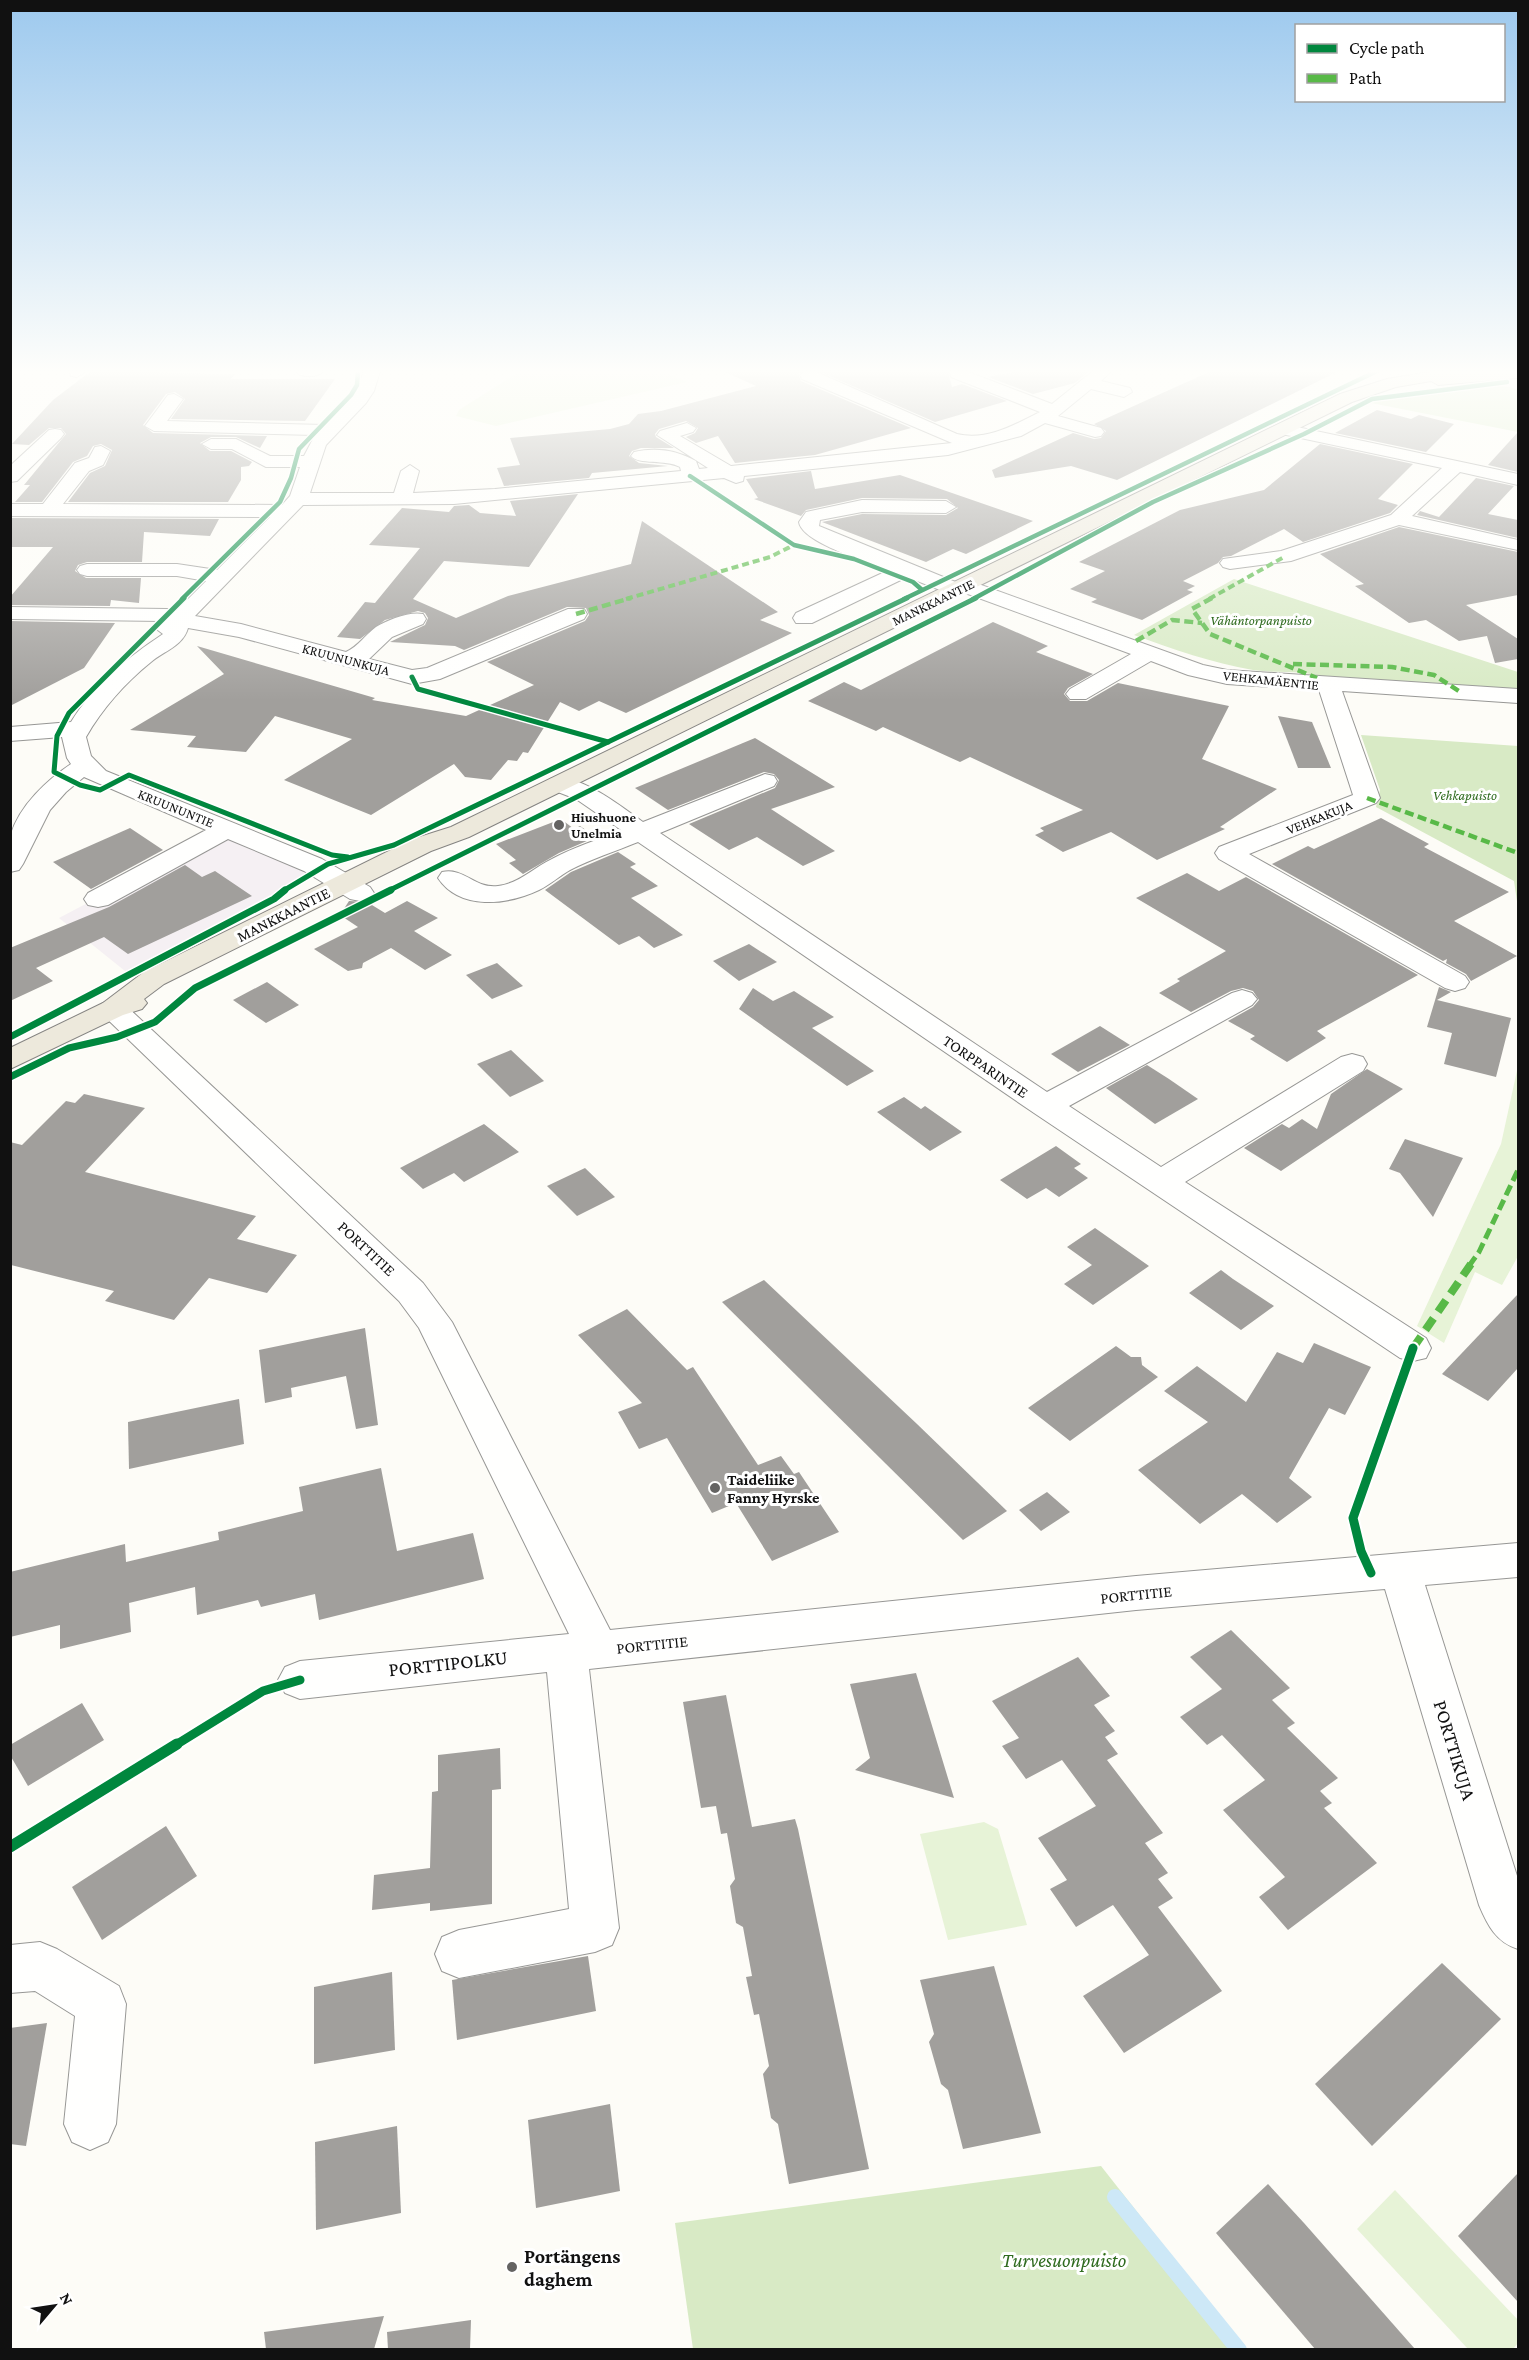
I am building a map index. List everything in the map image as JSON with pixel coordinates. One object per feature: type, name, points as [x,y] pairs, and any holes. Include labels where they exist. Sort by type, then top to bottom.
[{"type":"main road","name":"MANKKAANTIE","points":[[10,1060],[113,1010],[178,986],[352,888],[435,854],[460,832],[1178,481]]},
{"type":"street","points":[[49,510],[71,481]]},
{"type":"street","points":[[10,864],[39,804],[65,778],[85,766],[79,758],[74,737],[90,710],[143,657],[165,645],[175,636],[179,620],[293,505],[302,481]]},
{"type":"street","points":[[402,497],[407,481]]},
{"type":"street","points":[[11,510],[293,505],[349,498],[454,498],[639,481]]},
{"type":"street","points":[[1230,563],[1284,557],[1398,519],[1439,481]]},
{"type":"street","points":[[621,483],[636,499]]},
{"type":"street","points":[[349,498],[369,515]]},
{"type":"street","name":"VEHKAMÄENTIE","points":[[946,507],[855,508],[822,513],[813,516],[809,522],[810,528],[817,534],[905,570],[1196,670],[1227,677],[1329,686],[1518,696]]},
{"type":"street","points":[[1398,519],[1514,544]]},
{"type":"street","points":[[87,570],[177,570],[220,577]]},
{"type":"street","points":[[804,618],[905,570]]},
{"type":"street","name":"KRUUNUNKUJA","points":[[10,613],[167,615],[179,620],[241,631],[412,677],[432,674],[576,614]]},
{"type":"street","points":[[348,660],[365,652],[384,632],[415,619]]},
{"type":"street","points":[[1078,694],[1149,653]]},
{"type":"street","name":"VEHKAKUJA","points":[[1329,686],[1367,798],[1228,854],[1455,982]]},
{"type":"street","points":[[10,734],[78,729]]},
{"type":"street","name":"KRUUNUNTIE","points":[[85,766],[97,776],[313,865],[352,888]]},
{"type":"street","points":[[451,878],[474,892],[491,895],[507,892],[542,878],[559,865],[765,781]]},
{"type":"street","name":"TORPPARINTIE","points":[[559,784],[585,794],[1045,1106],[1413,1348]]},
{"type":"street","points":[[10,806],[39,804]]},
{"type":"street","points":[[98,899],[228,829]]},
{"type":"street","points":[[1045,1106],[1242,999]]},
{"type":"street","name":"PORTTITIE","points":[[113,1010],[392,1271],[434,1322],[582,1651],[1136,1593],[1518,1560]]},
{"type":"street","points":[[1160,1182],[1352,1064]]},
{"type":"street","name":"PORTTIKUJA","points":[[1400,1571],[1503,1905],[1518,1926]]},
{"type":"street","points":[[459,1954],[595,1928],[582,1651]]},
{"type":"street","name":"PORTTIPOLKU","points":[[300,1680],[582,1651]]},
{"type":"street","points":[[10,1969],[40,1966],[101,2004],[90,2124]]},
{"type":"shaded area","points":[[228,829],[321,869],[296,880],[274,899],[130,975],[59,918]]},
{"type":"green space","name":"Vähäntorpanpuisto","points":[[1234,579],[1518,672],[1518,690],[1331,680],[1312,674],[1253,670],[1208,660],[1134,635]]},
{"type":"green space","name":"Vehkapuisto","points":[[1361,735],[1518,746],[1518,908],[1514,881],[1376,807],[1380,790]]},
{"type":"green space","points":[[1518,1066],[1518,1256],[1502,1285],[1475,1272],[1444,1343],[1417,1326],[1501,1144]]},
{"type":"green space","points":[[984,1822],[998,1829],[1027,1925],[948,1940],[920,1834]]},
{"type":"green space","name":"Turvesuonpuisto","points":[[1101,2166],[1245,2349],[693,2349],[675,2223]]},
{"type":"green space","points":[[1395,2190],[1518,2320],[1518,2343],[1513,2349],[1468,2349],[1357,2229]]},
{"type":"building","points":[[27,481],[58,481],[42,502],[15,502],[30,485],[24,485]]},
{"type":"building","points":[[84,481],[240,481],[228,502],[68,502]]},
{"type":"building","points":[[502,481],[556,481],[504,486]]},
{"type":"building","points":[[747,481],[813,481],[815,489],[863,481],[918,481],[1033,521],[966,554],[953,549],[926,562],[822,522],[862,514],[946,515],[958,508],[947,499],[862,498],[806,510],[801,516],[754,499],[758,498]]},
{"type":"building","points":[[1275,481],[1396,481],[1378,499],[1398,505],[1390,513],[1303,542],[1284,529],[1231,556],[1223,557],[1218,563],[1183,581],[1195,586],[1187,590],[1193,592],[1142,620],[1091,602],[1097,599],[1070,589],[1105,571],[1079,562],[1180,510],[1264,490]]},
{"type":"building","points":[[1473,481],[1491,481],[1514,486],[1488,514],[1518,520],[1518,538],[1417,515],[1420,511],[1439,517]]},
{"type":"building","points":[[578,494],[529,567],[444,561],[413,599],[456,618],[508,596],[631,564],[642,521],[778,612],[760,620],[792,633],[626,713],[599,701],[579,711],[560,702],[528,753],[523,752],[517,761],[508,760],[491,780],[465,777],[454,764],[371,815],[284,780],[352,739],[275,716],[246,752],[187,747],[196,736],[130,730],[224,674],[197,646],[375,698],[372,700],[466,716],[534,685],[487,662],[585,621],[589,615],[586,608],[567,607],[464,650],[455,646],[390,642],[425,625],[428,618],[425,613],[418,611],[385,620],[360,639],[337,637],[365,602],[375,603],[420,548],[369,545],[402,508],[449,512],[454,506],[469,505],[480,513],[516,516],[510,501]]},
{"type":"building","points":[[10,518],[219,519],[210,536],[144,532],[142,562],[87,562],[78,565],[75,571],[86,578],[141,578],[139,603],[111,600],[110,606],[10,605],[10,597],[53,547],[10,547]]},
{"type":"building","points":[[1399,527],[1518,552],[1518,595],[1466,605],[1518,639],[1518,659],[1495,663],[1487,636],[1459,641],[1426,620],[1409,623],[1355,586],[1364,584],[1320,554]]},
{"type":"building","points":[[10,621],[115,623],[84,668],[10,706]]},
{"type":"building","points":[[993,622],[1048,646],[1036,652],[1093,674],[1068,688],[1064,694],[1070,701],[1087,701],[1118,683],[1229,706],[1202,759],[1277,789],[1220,827],[1225,829],[1157,860],[1111,832],[1063,852],[1035,835],[1044,831],[1040,828],[1083,810],[970,757],[960,762],[883,727],[876,731],[808,701],[844,682],[861,690]]},
{"type":"building","points":[[1278,716],[1312,722],[1331,768],[1298,768]]},
{"type":"building","points":[[755,738],[835,787],[771,809],[835,851],[803,866],[757,837],[729,850],[689,824],[775,788],[779,780],[774,774],[764,772],[668,810],[635,788]]},
{"type":"building","points":[[1381,818],[1429,844],[1424,847],[1509,892],[1454,921],[1517,956],[1471,981],[1466,974],[1446,963],[1447,959],[1443,961],[1272,864],[1308,846],[1314,849]]},
{"type":"building","points":[[561,819],[574,829],[580,826],[596,837],[559,853],[523,874],[509,863],[516,860],[496,844]]},
{"type":"building","points":[[130,828],[163,850],[91,889],[53,862]]},
{"type":"building","points":[[618,852],[636,864],[630,867],[658,886],[631,898],[683,935],[654,948],[639,936],[619,945],[545,890],[571,872]]},
{"type":"building","points":[[185,865],[202,877],[215,871],[252,896],[128,954],[104,937],[36,968],[53,981],[10,1001],[10,948],[109,907]]},
{"type":"building","points":[[1187,873],[1219,891],[1246,877],[1418,975],[1317,1031],[1326,1038],[1287,1062],[1250,1039],[1255,1036],[1228,1021],[1253,1007],[1259,1000],[1253,991],[1243,988],[1231,991],[1191,1012],[1159,993],[1180,981],[1177,979],[1226,951],[1136,898]]},
{"type":"building","points":[[349,901],[367,902],[385,913],[407,901],[438,918],[414,931],[452,955],[425,970],[391,948],[363,963],[362,968],[348,971],[314,949],[358,927],[340,915]]},
{"type":"building","points":[[749,944],[777,962],[739,981],[713,961]]},
{"type":"building","points":[[497,963],[523,986],[492,999],[466,975]]},
{"type":"building","points":[[267,982],[299,1005],[266,1023],[233,1000]]},
{"type":"building","points":[[1439,987],[1451,992],[1437,1000],[1511,1018],[1496,1077],[1444,1064],[1452,1033],[1427,1027]]},
{"type":"building","points":[[753,988],[773,1001],[794,991],[834,1017],[812,1028],[874,1071],[847,1086],[739,1009]]},
{"type":"building","points":[[1100,1026],[1130,1045],[1078,1072],[1051,1054]]},
{"type":"building","points":[[511,1050],[544,1081],[510,1097],[477,1064]]},
{"type":"building","points":[[1147,1065],[1198,1099],[1155,1124],[1106,1088]]},
{"type":"building","points":[[1367,1069],[1403,1089],[1281,1171],[1244,1148],[1282,1124],[1289,1128],[1302,1119],[1317,1129],[1331,1094]]},
{"type":"building","points":[[84,1094],[145,1108],[85,1172],[256,1216],[237,1239],[297,1255],[267,1293],[209,1278],[174,1320],[105,1301],[114,1291],[11,1265],[10,1142],[22,1145],[66,1101],[75,1103]]},
{"type":"building","points":[[904,1097],[921,1109],[925,1106],[962,1132],[930,1151],[877,1112]]},
{"type":"building","points":[[484,1124],[519,1152],[464,1182],[454,1173],[423,1189],[400,1168]]},
{"type":"building","points":[[1405,1139],[1463,1158],[1433,1217],[1400,1173],[1389,1169]]},
{"type":"building","points":[[1056,1146],[1081,1164],[1074,1168],[1088,1178],[1059,1197],[1046,1188],[1027,1199],[1000,1180]]},
{"type":"building","points":[[585,1168],[615,1197],[577,1216],[547,1186]]},
{"type":"building","points":[[1095,1228],[1149,1266],[1093,1305],[1064,1284],[1092,1265],[1067,1247]]},
{"type":"building","points":[[1221,1270],[1274,1306],[1241,1330],[1189,1293]]},
{"type":"building","points":[[764,1280],[1007,1511],[963,1540],[722,1302]]},
{"type":"building","points":[[1518,1294],[1518,1368],[1488,1401],[1442,1374]]},
{"type":"building","points":[[627,1309],[687,1370],[693,1367],[758,1465],[781,1456],[794,1474],[799,1472],[839,1532],[772,1561],[736,1503],[712,1513],[667,1438],[639,1449],[618,1412],[642,1403],[578,1335]]},
{"type":"building","points":[[365,1328],[378,1425],[356,1429],[346,1376],[291,1388],[292,1397],[265,1403],[259,1350]]},
{"type":"building","points":[[1314,1343],[1371,1367],[1345,1415],[1329,1408],[1289,1478],[1312,1497],[1277,1523],[1242,1494],[1200,1524],[1138,1470],[1208,1422],[1164,1391],[1197,1366],[1246,1402],[1277,1352],[1303,1363]]},
{"type":"building","points":[[1116,1346],[1131,1357],[1141,1357],[1142,1365],[1158,1377],[1070,1441],[1028,1408]]},
{"type":"building","points":[[239,1399],[244,1444],[129,1469],[128,1422]]},
{"type":"building","points":[[381,1468],[397,1551],[473,1533],[484,1579],[319,1620],[315,1594],[261,1607],[258,1600],[197,1615],[195,1587],[129,1603],[131,1632],[60,1649],[60,1625],[10,1637],[10,1572],[125,1544],[126,1562],[219,1540],[218,1532],[303,1511],[299,1487]]},
{"type":"building","points":[[1047,1492],[1070,1512],[1041,1531],[1019,1510]]},
{"type":"building","points":[[1231,1630],[1290,1688],[1272,1700],[1295,1723],[1287,1728],[1338,1778],[1320,1791],[1332,1803],[1324,1808],[1377,1863],[1288,1930],[1259,1897],[1285,1877],[1223,1810],[1265,1780],[1222,1735],[1207,1745],[1180,1717],[1222,1689],[1190,1657]]},
{"type":"building","points":[[1078,1657],[1110,1696],[1094,1705],[1115,1731],[1105,1737],[1118,1754],[1107,1760],[1163,1833],[1145,1843],[1168,1873],[1158,1879],[1173,1898],[1158,1907],[1222,1991],[1124,2053],[1083,1996],[1149,1955],[1113,1905],[1076,1927],[1050,1889],[1067,1880],[1038,1838],[1096,1806],[1062,1760],[1026,1779],[1002,1746],[1019,1738],[992,1701]]},
{"type":"building","points":[[916,1673],[954,1798],[855,1770],[870,1758],[850,1684]]},
{"type":"building","points":[[726,1695],[752,1827],[795,1819],[869,2169],[789,2184],[778,2124],[771,2118],[763,2074],[769,2066],[759,2014],[754,2015],[746,1977],[752,1976],[743,1927],[736,1923],[730,1886],[735,1879],[727,1833],[721,1834],[716,1806],[701,1808],[683,1702]]},
{"type":"building","points":[[82,1703],[104,1740],[28,1786],[10,1755],[10,1745]]},
{"type":"building","points":[[500,1748],[501,1789],[492,1790],[492,1904],[430,1911],[430,1903],[372,1910],[374,1875],[430,1868],[432,1792],[438,1791],[438,1755]]},
{"type":"building","points":[[166,1826],[197,1876],[102,1940],[72,1887]]},
{"type":"building","points":[[588,1956],[596,2011],[457,2040],[452,1980]]},
{"type":"building","points":[[1442,1963],[1501,2019],[1372,2146],[1315,2084]]},
{"type":"building","points":[[994,1966],[1041,2133],[963,2149],[948,2090],[941,2084],[929,2042],[934,2034],[920,1980]]},
{"type":"building","points":[[392,1972],[395,2050],[314,2064],[314,1987]]},
{"type":"building","points":[[47,2023],[26,2146],[10,2144],[10,2028]]},
{"type":"building","points":[[610,2104],[620,2191],[536,2208],[528,2120]]},
{"type":"building","points":[[397,2126],[401,2213],[316,2230],[315,2142]]},
{"type":"building","points":[[1518,2173],[1518,2302],[1458,2236]]},
{"type":"building","points":[[1268,2184],[1415,2349],[1315,2349],[1216,2233]]},
{"type":"building","points":[[384,2316],[374,2349],[266,2349],[264,2332]]},
{"type":"building","points":[[471,2320],[470,2349],[388,2349],[387,2332]]},
{"type":"waterway","points":[[1115,2197],[1239,2350]]},
{"type":"marked path","points":[[576,614],[770,557],[794,545]]},
{"type":"marked path","points":[[1284,557],[1192,609],[1210,634],[1317,678]]},
{"type":"marked path","points":[[1136,641],[1172,620],[1202,623]]},
{"type":"marked path","points":[[1293,664],[1392,667],[1434,675],[1462,693]]},
{"type":"marked path","points":[[1367,798],[1518,853]]},
{"type":"marked path","points":[[1413,1348],[1479,1252],[1518,1170]]},
{"type":"cycle path","points":[[290,481],[280,502],[264,519],[76,704],[57,736],[54,772],[80,785],[100,790],[129,775],[332,855],[348,857]]},
{"type":"cycle path","points":[[698,481],[794,545],[854,559],[913,582],[921,589]]},
{"type":"cycle path","points":[[10,1037],[274,899],[318,869],[338,860],[394,845],[1149,481]]},
{"type":"cycle path","points":[[10,1077],[69,1048],[117,1037],[155,1022],[195,988],[997,587],[1007,579],[1153,502],[1199,481]]},
{"type":"cycle path","points":[[412,677],[418,689],[608,742]]},
{"type":"cycle path","points":[[1371,1573],[1361,1551],[1353,1518],[1413,1348]]},
{"type":"cycle path","points":[[10,1847],[263,1691],[300,1680]]},
{"type":"place","name":"Hiushuone Unelmia","points":[[559,825]]},
{"type":"place","name":"Taideliike Fanny Hyrske","points":[[715,1488]]},
{"type":"place","name":"Portängens daghem","points":[[512,2267]]}]
